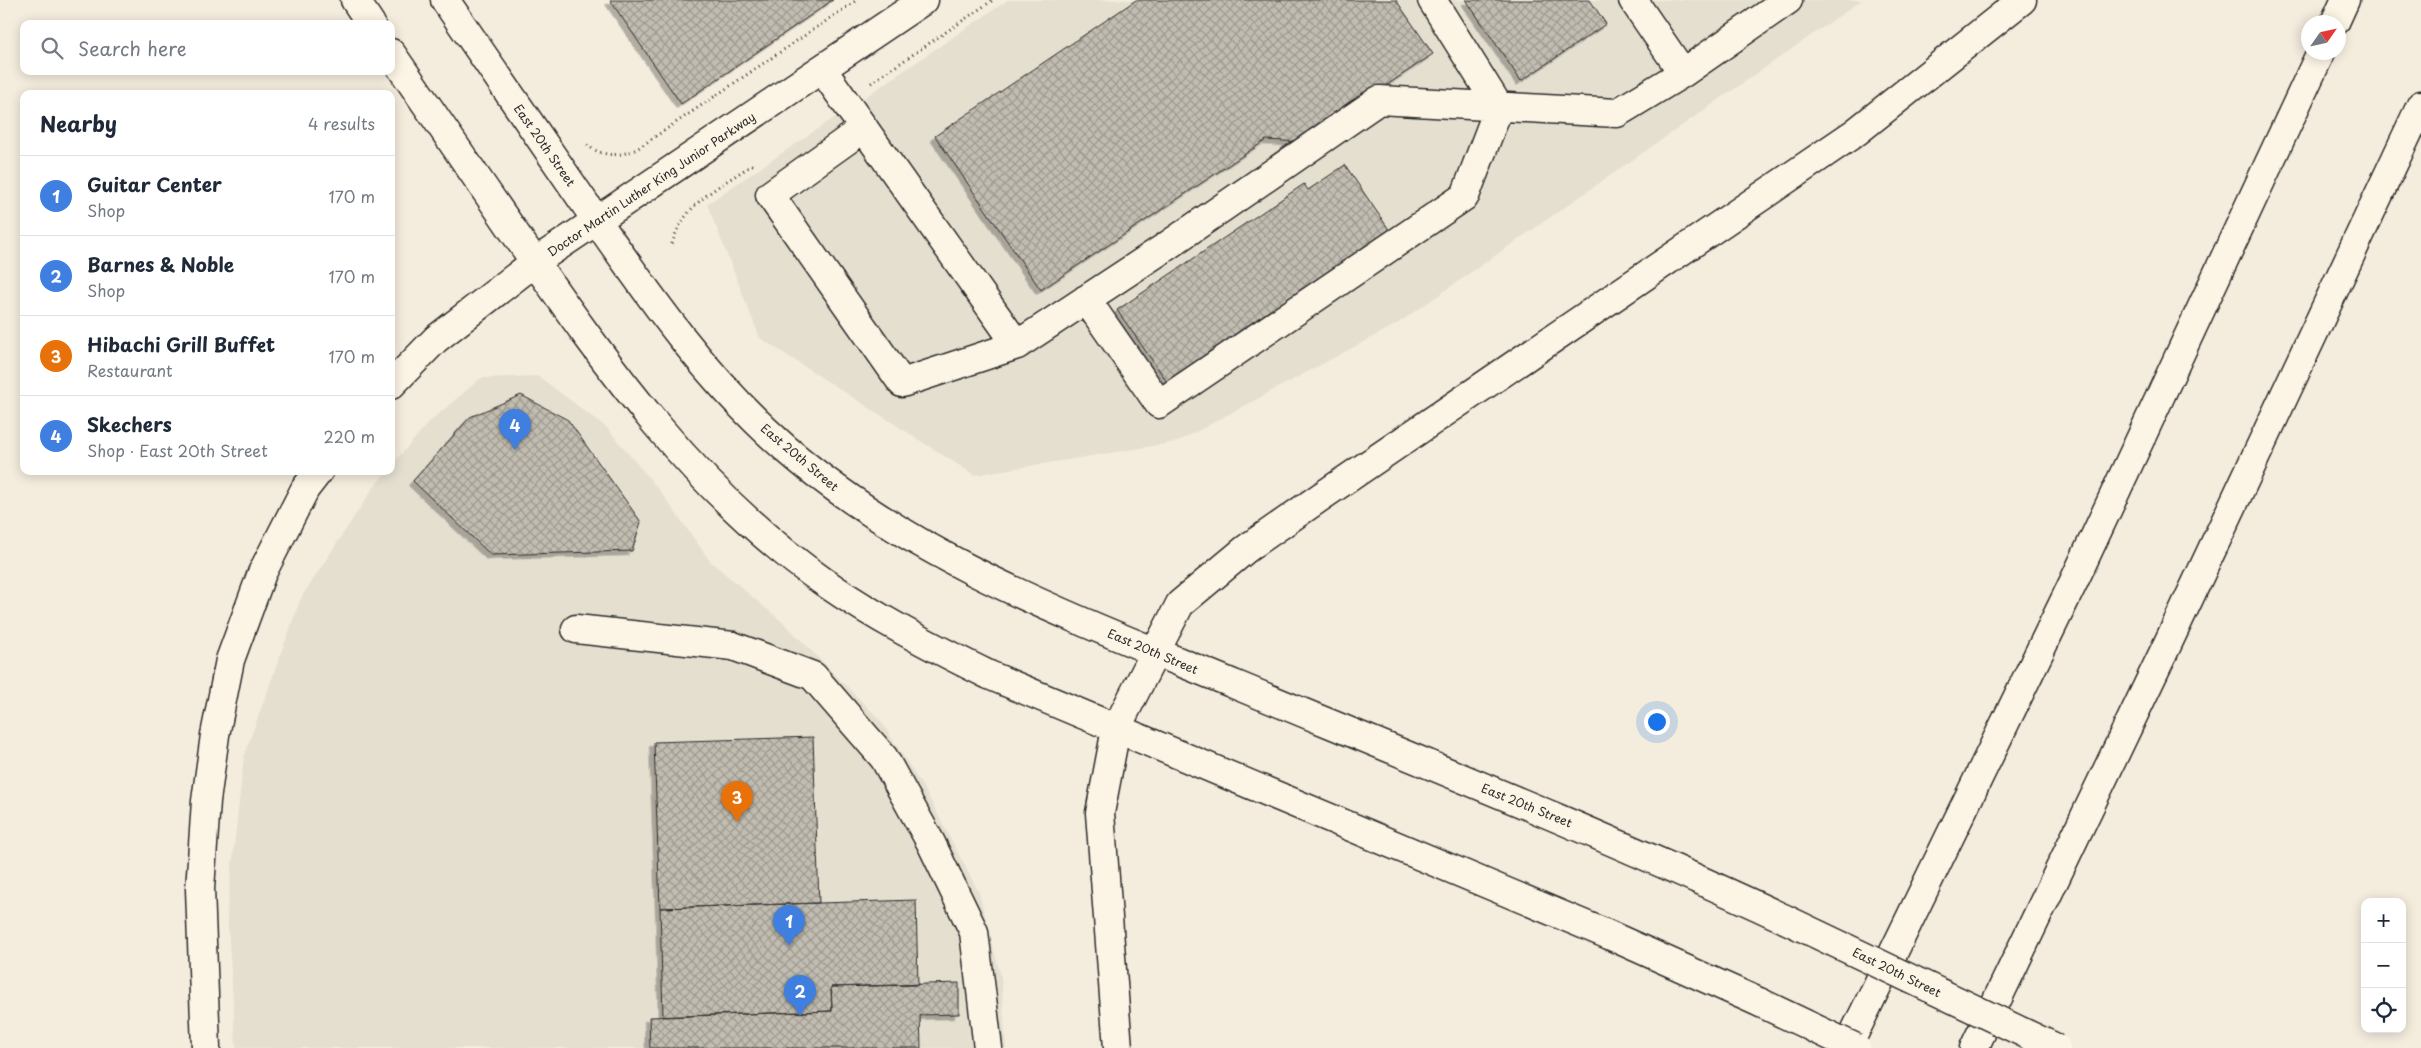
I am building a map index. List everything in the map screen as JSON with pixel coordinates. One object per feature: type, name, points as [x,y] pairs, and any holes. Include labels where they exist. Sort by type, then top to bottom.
[{"type":"main road","points":[[354,0],[368,20]]},
{"type":"main road","name":"East 20th Street","points":[[445,0],[647,293],[695,354],[750,414],[813,471],[875,516],[961,566],[1155,652],[1577,826],[1785,919],[2056,1048]]},
{"type":"main road","name":"Doctor Martin Luther King Junior Parkway","points":[[395,381],[436,338],[535,262],[924,0]]},
{"type":"main road","points":[[1432,0],[1499,107]]},
{"type":"main road","points":[[1633,0],[1683,73]]},
{"type":"main road","points":[[864,128],[770,194],[902,383],[1017,345],[1379,100],[1617,113],[1683,73],[1788,0]]},
{"type":"main road","points":[[1118,1048],[1100,813],[1116,729],[1180,604],[1246,550],[1501,373],[1856,132],[2022,0]]},
{"type":"main road","points":[[2338,15],[2345,0]]},
{"type":"main road","points":[[395,59],[590,342],[669,439],[725,498],[790,556],[858,604],[943,653],[1021,689],[1600,931],[1856,1048]]},
{"type":"main road","points":[[1847,1048],[2074,581],[2317,60]]},
{"type":"main road","points":[[822,69],[1017,345]]},
{"type":"main road","points":[[1974,1048],[2168,643],[2421,105]]},
{"type":"main road","points":[[1086,299],[1159,404],[1465,196],[1499,107]]},
{"type":"main road","points":[[206,1048],[200,889],[206,801],[215,736],[230,660],[262,573],[305,489],[316,475]]},
{"type":"main road","points":[[576,629],[733,646],[813,676],[884,758],[931,843],[974,932],[988,1048]]},
{"type":"path","points":[[581,140],[594,151],[604,154],[626,154],[637,149],[857,0]]},
{"type":"shaded area","points":[[1008,0],[1862,0],[1397,324],[1177,442],[974,475],[760,338],[707,204]]},
{"type":"shaded area","points":[[538,376],[607,428],[660,491],[710,561],[787,626],[881,721],[926,792],[979,893],[1001,977],[1006,1048],[236,1048],[227,911],[244,756],[301,598],[373,488],[384,475],[395,475],[395,461],[429,422],[481,378]]},
{"type":"building","points":[[610,0],[833,0],[681,104]]},
{"type":"building","points":[[1136,0],[1396,0],[1433,54],[1302,142],[1266,140],[1041,290],[935,136]]},
{"type":"building","points":[[1466,0],[1590,0],[1606,24],[1521,81]]},
{"type":"building","points":[[1345,165],[1390,231],[1168,383],[1117,310],[1304,184],[1308,190]]},
{"type":"building","points":[[521,395],[568,420],[641,522],[632,551],[491,555],[413,481],[470,417]]},
{"type":"building","points":[[813,737],[819,903],[660,908],[654,742]]},
{"type":"building","points":[[916,900],[918,985],[831,987],[832,1011],[663,1017],[660,908]]},
{"type":"building","points":[[959,983],[959,1014],[920,1015],[921,1048],[650,1048],[649,1017],[832,1011],[831,987]]},
{"type":"place","name":"Skechers","points":[[515,450]]},
{"type":"place","name":"Hibachi Grill Buffet","points":[[737,822]]},
{"type":"place","name":"Guitar Center","points":[[789,946]]},
{"type":"place","name":"Barnes & Noble","points":[[800,1016]]}]
